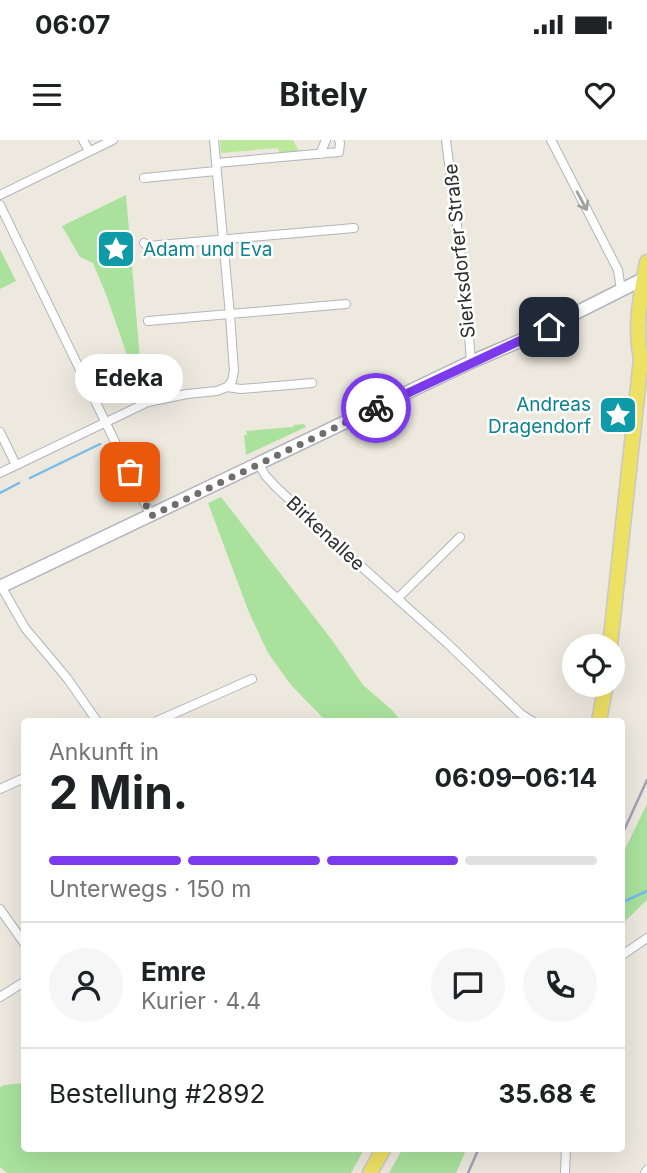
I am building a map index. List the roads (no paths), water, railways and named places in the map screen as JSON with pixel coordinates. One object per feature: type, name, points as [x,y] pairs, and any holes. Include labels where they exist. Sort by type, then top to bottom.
[{"type":"main road","points":[[611,634],[644,354],[637,339],[647,262]]},
{"type":"main road","points":[[1,587],[646,279]]},
{"type":"main road","points":[[600,718],[604,697]]},
{"type":"main road","points":[[370,1173],[382,1152]]},
{"type":"street","points":[[83,140],[89,151]]},
{"type":"street","points":[[0,195],[113,140]]},
{"type":"street","points":[[0,473],[154,400],[217,391],[233,381],[230,315],[214,140]]},
{"type":"street","points":[[320,154],[326,140]]},
{"type":"street","points":[[144,178],[339,152],[339,140]]},
{"type":"street","name":"Sierksdorfer Straße","points":[[446,140],[466,296],[471,362]]},
{"type":"street","points":[[551,140],[618,270],[621,290]]},
{"type":"street","points":[[0,205],[151,516]]},
{"type":"street","points":[[144,243],[148,246],[354,228]]},
{"type":"street","points":[[148,321],[345,304]]},
{"type":"street","points":[[227,387],[241,389],[312,383]]},
{"type":"street","points":[[0,432],[16,465]]},
{"type":"street","name":"Birkenallee","points":[[259,464],[276,487],[527,718]]},
{"type":"street","points":[[398,598],[460,537]]},
{"type":"street","points":[[1,587],[25,628],[67,678],[95,718]]},
{"type":"street","points":[[164,718],[252,679]]},
{"type":"street","points":[[0,789],[21,779]]},
{"type":"street","points":[[0,909],[21,939]]},
{"type":"street","points":[[625,953],[646,940]]},
{"type":"street","points":[[0,998],[21,984]]},
{"type":"street","points":[[565,1173],[566,1152]]},
{"type":"waterway","points":[[30,478],[100,444]]},
{"type":"waterway","points":[[0,493],[19,483]]},
{"type":"waterway","points":[[625,901],[647,891]]},
{"type":"railway","points":[[625,828],[647,780]]},
{"type":"railway","points":[[468,1173],[477,1152]]},
{"type":"place","name":"Adam und Eva","points":[[116,249]]},
{"type":"place","name":"Andreas Dragendorf","points":[[618,415]]},
{"type":"place","name":"Edeka","points":[[130,472]]}]
